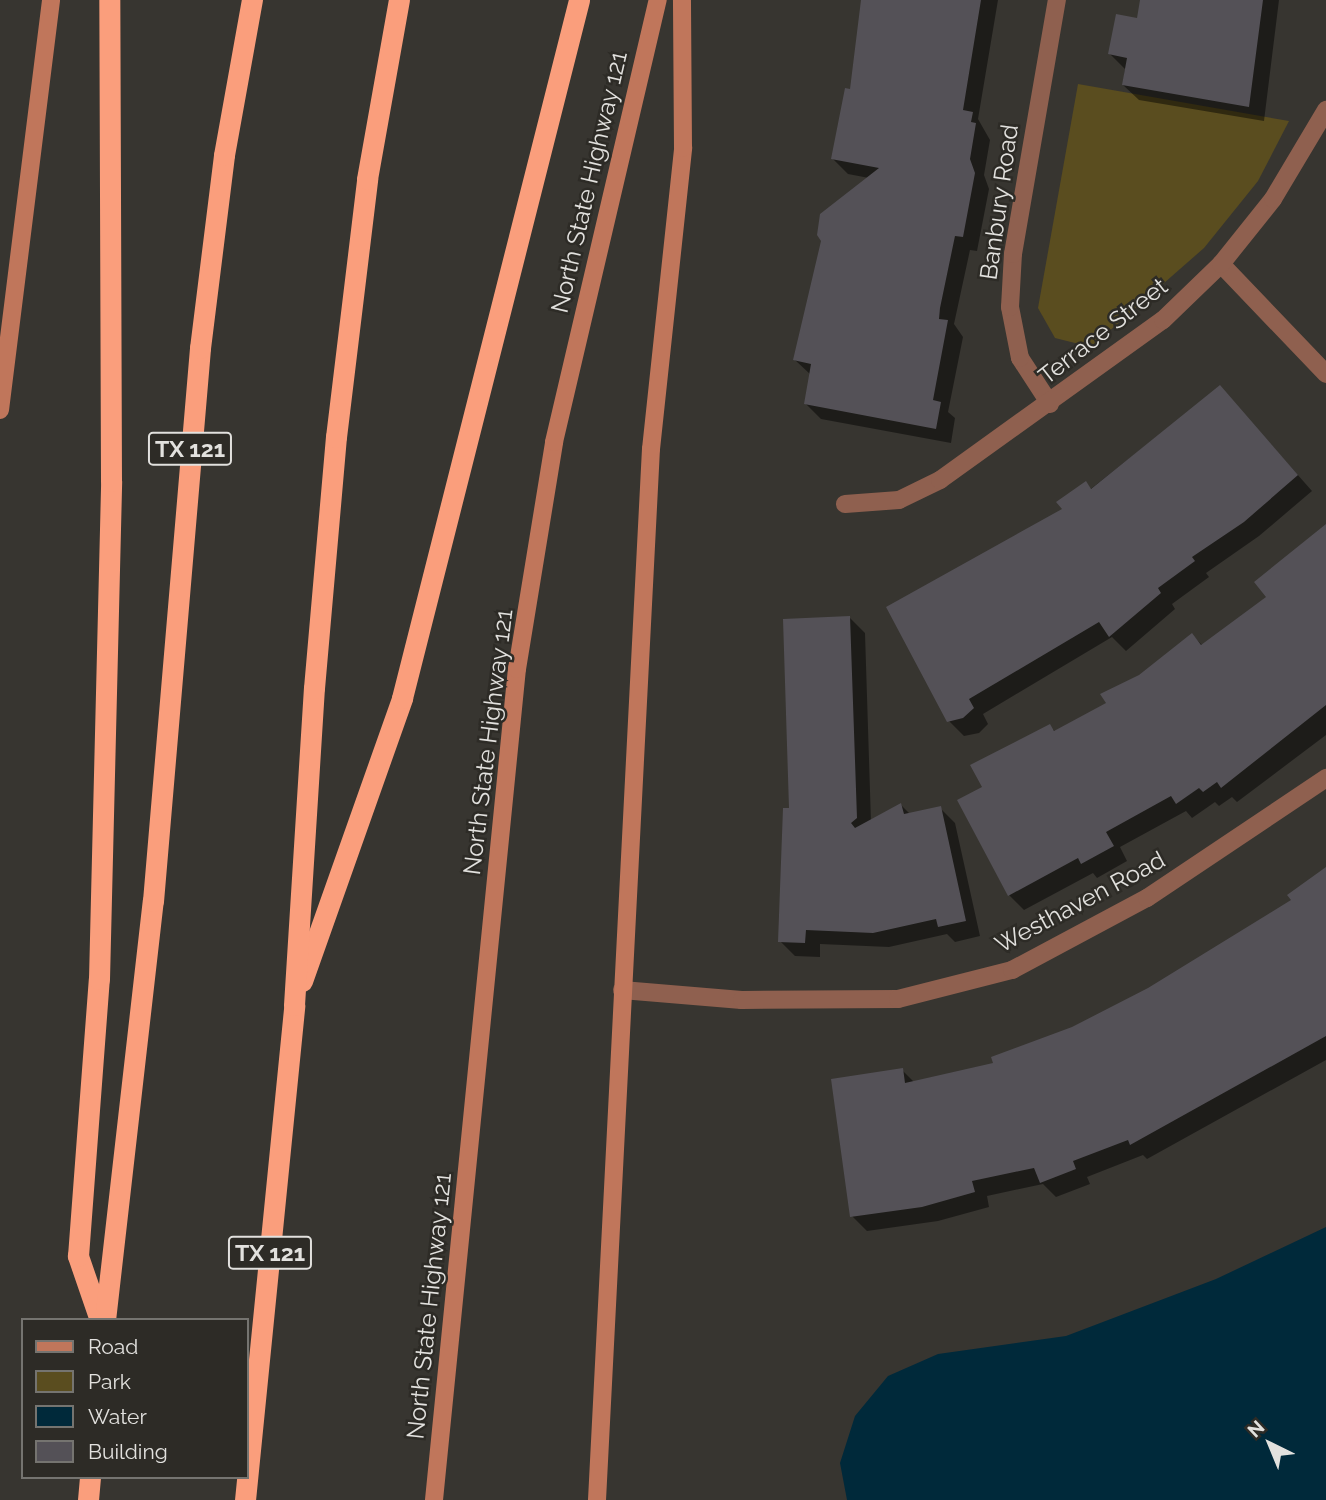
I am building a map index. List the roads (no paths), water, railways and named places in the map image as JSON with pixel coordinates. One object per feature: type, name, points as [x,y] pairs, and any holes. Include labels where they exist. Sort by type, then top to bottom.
[{"type":"highway","points":[[102,1318],[78,1256],[100,938],[111,468],[109,0]]},
{"type":"highway","name":"TX 121","points":[[103,1318],[153,901],[201,348],[224,155],[252,0]]},
{"type":"highway","name":"TX 121","points":[[248,1470],[294,1005],[314,688],[336,437],[367,179],[399,0]]},
{"type":"highway","points":[[294,1005],[402,698],[579,0]]},
{"type":"highway","points":[[88,1500],[90,1479]]},
{"type":"highway","name":"TX 121","points":[[245,1500],[247,1479]]},
{"type":"main road","points":[[0,410],[51,0]]},
{"type":"main road","name":"North State Highway 121","points":[[434,1500],[517,669],[554,442],[658,0]]},
{"type":"main road","points":[[597,1500],[651,449],[683,148],[682,0]]},
{"type":"street","name":"Banbury Road","points":[[1050,404],[1020,358],[1010,307],[1013,254],[1057,0]]},
{"type":"street","name":"Terrace Street","points":[[845,504],[899,500],[940,480],[1050,404],[1163,320],[1221,264],[1273,199],[1326,110]]},
{"type":"street","points":[[1221,264],[1326,374]]},
{"type":"street","name":"Westhaven Road","points":[[622,990],[742,1000],[898,999],[1012,970],[1147,898],[1326,778]]},
{"type":"water","points":[[1326,1227],[1326,1500],[847,1500],[840,1463],[855,1416],[888,1376],[938,1354],[1066,1336],[1216,1279]]}]
